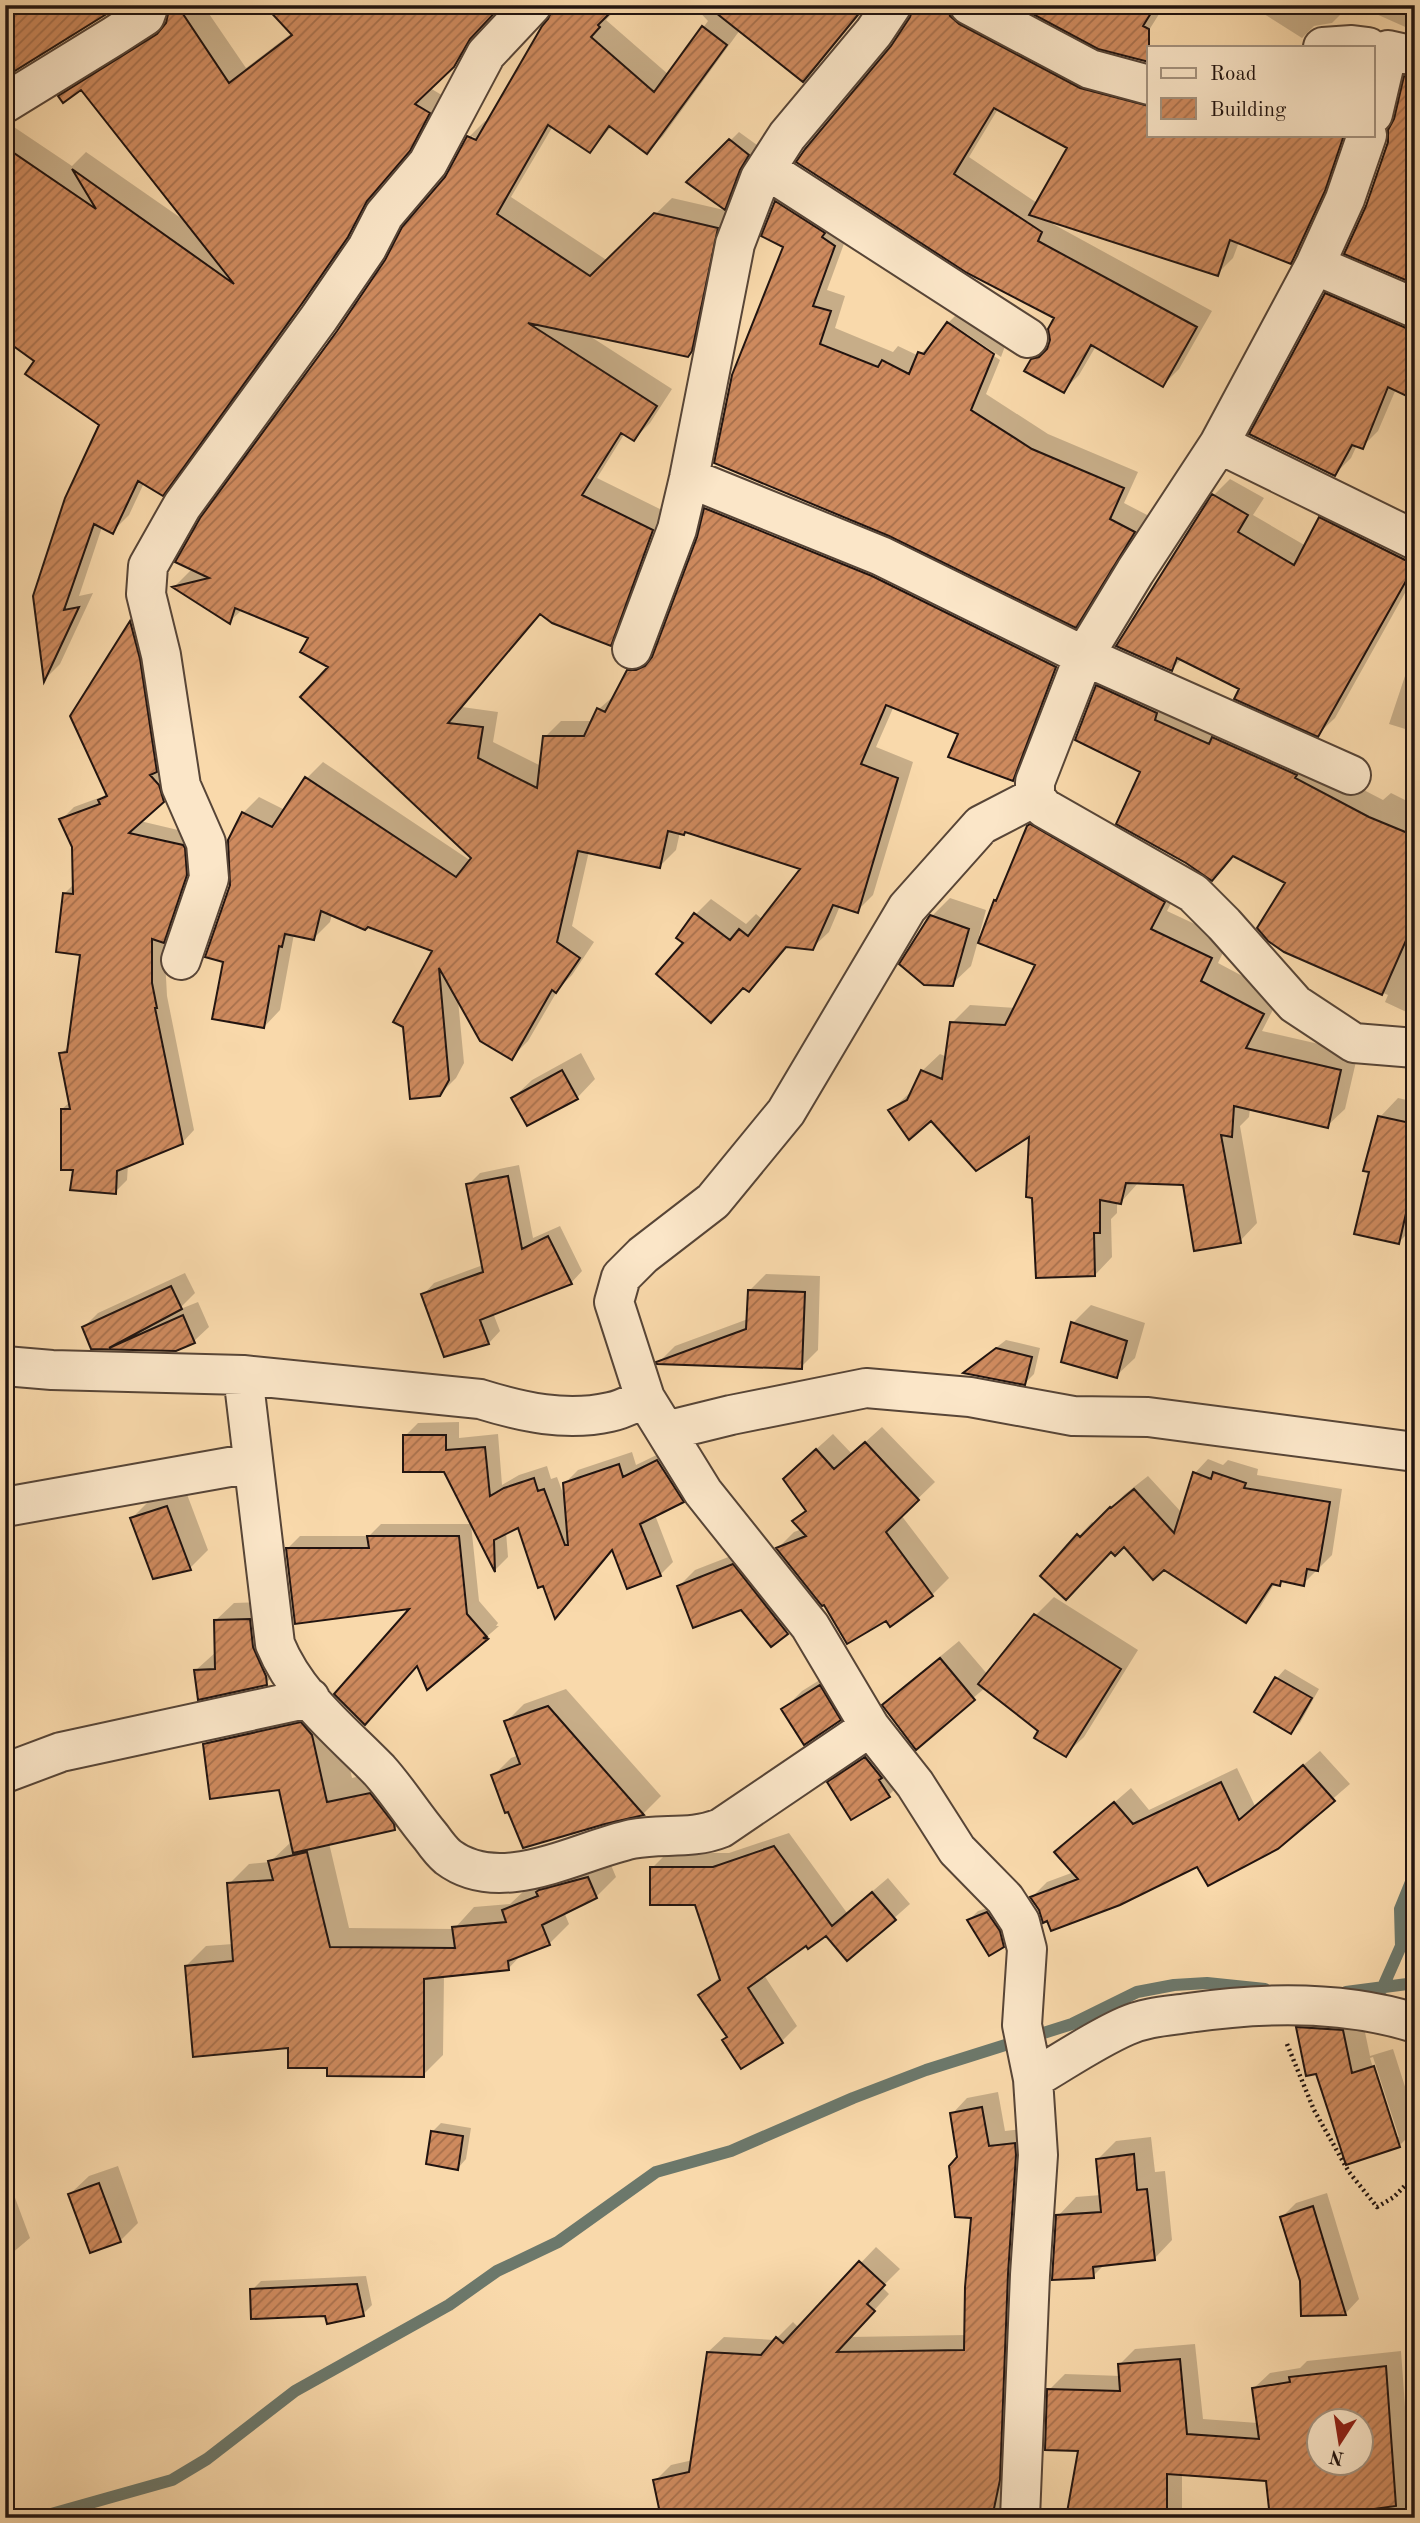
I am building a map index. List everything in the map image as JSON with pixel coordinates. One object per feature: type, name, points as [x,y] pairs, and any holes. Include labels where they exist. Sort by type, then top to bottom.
[{"type":"street","points":[[5,103],[145,16],[149,5]]},
{"type":"street","points":[[181,960],[209,878],[206,843],[181,786],[160,655],[146,594],[148,566],[182,506],[326,308],[367,248],[384,215],[428,163],[486,54],[532,5]]},
{"type":"street","points":[[632,649],[677,528],[735,244],[760,178],[787,136],[874,32],[892,5]]},
{"type":"street","points":[[969,5],[1090,69],[1147,84]]},
{"type":"street","points":[[1338,46],[1359,46]]},
{"type":"street","points":[[1374,109],[1386,50]]},
{"type":"street","points":[[1367,136],[1345,199],[1315,265],[1219,444],[1135,572],[1084,656],[1035,782],[1035,797],[1044,808],[1193,893],[1295,1004],[1354,1043],[1415,1048]]},
{"type":"street","points":[[766,169],[1028,338]]},
{"type":"street","points":[[1315,265],[1415,308]]},
{"type":"street","points":[[1219,444],[1415,540]]},
{"type":"street","points":[[689,478],[881,556],[1084,656],[1351,775]]},
{"type":"street","points":[[1020,2518],[1038,2155],[1028,2054],[1027,1949],[1020,1922],[1005,1899],[957,1850],[915,1784],[870,1727],[810,1626],[703,1492],[645,1398],[614,1302],[621,1277],[643,1255],[713,1200],[786,1112],[907,908],[981,825],[1035,797]]},
{"type":"street","points":[[5,1366],[243,1376],[480,1399],[514,1410],[568,1417],[611,1412],[645,1398]]},
{"type":"street","points":[[243,1376],[275,1644],[284,1666],[338,1731],[380,1772],[447,1856],[468,1868],[489,1872],[536,1869],[631,1839],[703,1835],[720,1828],[870,1727]]},
{"type":"street","points":[[666,1432],[731,1415],[866,1388],[970,1397],[1073,1416],[1147,1417],[1415,1452]]},
{"type":"street","points":[[5,1507],[253,1463]]},
{"type":"street","points":[[5,1773],[61,1752],[310,1698]]},
{"type":"street","points":[[1028,2054],[1155,2016],[1270,2004],[1356,2011],[1394,2016],[1415,2023]]},
{"type":"path","points":[[1270,2004],[1314,2110],[1349,2172],[1377,2207],[1394,2197],[1415,2175]]},
{"type":"building","points":[[5,5],[121,5],[13,72],[5,59]]},
{"type":"building","points":[[170,5],[177,5],[229,83],[292,35],[264,5],[502,5],[470,39],[454,67],[415,104],[430,113],[410,151],[367,201],[348,237],[301,305],[163,496],[138,481],[113,534],[94,524],[64,610],[79,607],[44,682],[33,596],[65,498],[99,425],[25,374],[34,361],[5,340],[5,147],[96,209],[72,169],[234,284],[81,90],[63,103],[58,96],[157,34],[166,23]]},
{"type":"building","points":[[554,5],[618,5],[598,25],[600,27],[591,37],[654,92],[702,26],[727,45],[647,154],[609,126],[590,153],[548,125],[497,214],[590,276],[654,213],[718,228],[692,351],[688,357],[528,323],[657,406],[634,441],[621,433],[582,495],[653,530],[611,646],[552,623],[540,614],[448,723],[483,727],[478,758],[537,788],[543,736],[584,736],[597,708],[605,712],[627,670],[645,666],[652,657],[697,537],[704,508],[872,576],[1056,667],[1013,781],[948,757],[958,734],[886,705],[861,764],[898,778],[858,913],[833,905],[813,950],[786,947],[749,992],[743,988],[711,1023],[656,974],[683,943],[676,938],[694,913],[730,940],[739,929],[748,936],[800,869],[685,832],[684,835],[668,831],[660,868],[578,851],[557,942],[580,958],[556,993],[552,990],[512,1060],[480,1041],[439,968],[449,1080],[440,1096],[410,1099],[403,1027],[393,1022],[432,951],[368,927],[365,930],[321,911],[314,940],[285,934],[282,947],[279,946],[264,1028],[212,1019],[223,962],[205,957],[230,885],[228,840],[242,812],[272,827],[305,777],[456,877],[471,858],[300,697],[328,667],[300,652],[308,638],[235,608],[230,624],[172,587],[209,578],[175,562],[200,518],[337,331],[385,260],[402,227],[445,177],[467,136],[476,140]]},
{"type":"building","points":[[706,5],[866,5],[803,82]]},
{"type":"building","points":[[914,5],[947,5],[950,16],[959,24],[1080,88],[1147,105],[1147,136],[1344,136],[1325,191],[1291,264],[1230,240],[1218,276],[1029,215],[1067,148],[994,108],[954,174],[1042,232],[1038,241],[1197,327],[1163,387],[1091,345],[1064,393],[1024,371],[1031,359],[1039,357],[1047,349],[1050,340],[1048,329],[1054,318],[967,273],[796,162],[891,46],[910,17]]},
{"type":"building","points":[[1016,5],[1156,5],[1143,26],[1149,29],[1147,61],[1098,49]]},
{"type":"building","points":[[1404,76],[1415,77],[1415,284],[1344,254],[1366,206],[1388,142],[1388,130],[1394,119]]},
{"type":"building","points":[[729,139],[749,155],[740,170],[725,210],[686,182]]},
{"type":"building","points":[[775,201],[825,233],[822,237],[835,246],[813,306],[831,311],[820,344],[878,367],[882,360],[909,374],[918,352],[924,354],[947,322],[994,354],[971,410],[1032,449],[1124,488],[1110,519],[1135,532],[1076,628],[889,536],[714,463],[732,375],[783,247],[761,236]]},
{"type":"building","points":[[1325,293],[1406,328],[1415,329],[1415,400],[1388,387],[1363,449],[1352,445],[1335,476],[1249,434]]},
{"type":"building","points":[[1212,494],[1248,515],[1238,532],[1294,565],[1319,517],[1405,560],[1415,562],[1318,737],[1234,699],[1239,689],[1177,658],[1172,671],[1116,646]]},
{"type":"building","points":[[130,621],[140,659],[157,772],[150,775],[159,785],[164,802],[129,833],[183,845],[185,848],[187,875],[164,943],[152,939],[155,1008],[183,1144],[117,1171],[116,1194],[70,1190],[73,1170],[61,1170],[61,1109],[70,1109],[59,1053],[67,1052],[80,955],[56,952],[63,893],[73,894],[72,847],[59,819],[100,804],[98,800],[107,796],[70,716]]},
{"type":"building","points":[[1096,685],[1157,713],[1155,720],[1209,744],[1212,737],[1297,775],[1295,778],[1369,817],[1415,836],[1415,920],[1382,995],[1284,952],[1268,941],[1257,928],[1285,883],[1233,856],[1212,881],[1186,863],[1116,824],[1140,772],[1075,740]]},
{"type":"building","points":[[1030,824],[1165,902],[1151,929],[1212,958],[1201,981],[1264,1014],[1246,1048],[1341,1070],[1328,1128],[1234,1106],[1232,1137],[1221,1135],[1241,1243],[1194,1251],[1183,1185],[1126,1183],[1121,1204],[1100,1200],[1100,1233],[1094,1233],[1095,1276],[1036,1278],[1032,1198],[1026,1197],[1029,1137],[976,1171],[931,1121],[909,1140],[888,1110],[907,1100],[921,1070],[942,1079],[950,1022],[1005,1025],[1035,965],[978,943],[994,900],[996,901]]},
{"type":"building","points":[[930,915],[969,929],[953,986],[924,985],[899,964]]},
{"type":"building","points":[[562,1070],[578,1099],[527,1126],[511,1098]]},
{"type":"building","points":[[1378,1116],[1415,1124],[1415,1174],[1399,1244],[1354,1234],[1369,1172],[1363,1171]]},
{"type":"building","points":[[508,1176],[522,1249],[548,1236],[572,1284],[480,1320],[489,1344],[444,1357],[421,1294],[483,1272],[466,1184]]},
{"type":"building","points":[[171,1286],[182,1309],[109,1348],[183,1315],[195,1343],[176,1351],[91,1349],[82,1327]]},
{"type":"building","points":[[748,1290],[805,1292],[802,1369],[657,1364],[656,1362],[746,1329]]},
{"type":"building","points":[[1071,1322],[1127,1341],[1117,1378],[1061,1362]]},
{"type":"building","points":[[996,1348],[1032,1357],[1025,1385],[963,1373]]},
{"type":"building","points":[[403,1435],[446,1435],[446,1450],[485,1447],[490,1496],[504,1488],[534,1478],[538,1491],[544,1489],[565,1545],[568,1545],[563,1483],[619,1464],[623,1477],[657,1460],[684,1502],[640,1524],[661,1576],[627,1589],[612,1550],[555,1619],[543,1586],[538,1588],[518,1528],[494,1540],[495,1572],[444,1472],[403,1472]]},
{"type":"building","points":[[865,1442],[919,1500],[886,1532],[933,1596],[890,1627],[886,1621],[847,1644],[824,1605],[822,1606],[776,1548],[806,1536],[792,1521],[806,1511],[783,1479],[816,1449],[834,1469]]},
{"type":"building","points":[[1193,1472],[1211,1479],[1213,1472],[1246,1483],[1244,1488],[1330,1502],[1318,1571],[1307,1569],[1304,1586],[1281,1581],[1280,1586],[1272,1584],[1246,1623],[1164,1570],[1153,1580],[1124,1547],[1115,1556],[1111,1552],[1066,1600],[1040,1576],[1077,1534],[1080,1537],[1110,1507],[1134,1489],[1174,1533]]},
{"type":"building","points":[[167,1506],[191,1570],[153,1579],[130,1518]]},
{"type":"building","points":[[367,1536],[459,1536],[467,1614],[487,1637],[483,1638],[488,1639],[427,1690],[417,1666],[365,1725],[334,1694],[409,1609],[295,1624],[286,1548],[369,1548]]},
{"type":"building","points":[[733,1564],[788,1634],[771,1647],[741,1610],[693,1628],[677,1586]]},
{"type":"building","points":[[1034,1614],[1121,1669],[1066,1757],[1034,1738],[1038,1731],[978,1684]]},
{"type":"building","points":[[250,1619],[253,1647],[266,1676],[267,1685],[198,1700],[194,1670],[215,1669],[214,1620]]},
{"type":"building","points":[[940,1658],[975,1700],[916,1750],[882,1705]]},
{"type":"building","points":[[1275,1677],[1312,1698],[1291,1734],[1254,1712]]},
{"type":"building","points":[[820,1685],[841,1720],[804,1745],[781,1709]]},
{"type":"building","points":[[548,1706],[644,1815],[523,1848],[508,1812],[505,1813],[491,1775],[520,1764],[504,1721]]},
{"type":"building","points":[[301,1722],[312,1735],[327,1802],[370,1793],[394,1824],[395,1830],[293,1853],[279,1790],[210,1799],[203,1744]]},
{"type":"building","points":[[865,1757],[882,1778],[879,1780],[890,1797],[851,1820],[827,1782]]},
{"type":"building","points":[[1303,1765],[1335,1801],[1278,1849],[1208,1886],[1197,1867],[1120,1905],[1051,1931],[1047,1921],[1043,1923],[1039,1910],[1030,1897],[1078,1879],[1054,1852],[1114,1802],[1133,1824],[1221,1782],[1239,1820]]},
{"type":"building","points":[[774,1846],[832,1926],[872,1892],[896,1920],[847,1961],[826,1936],[808,1949],[806,1946],[748,1988],[783,2043],[741,2069],[722,2040],[727,2037],[698,1995],[720,1980],[695,1905],[650,1905],[650,1867],[713,1867]]},
{"type":"building","points":[[307,1852],[330,1947],[455,1948],[452,1927],[506,1922],[502,1910],[538,1896],[536,1892],[539,1890],[588,1877],[597,1898],[542,1925],[550,1945],[508,1961],[509,1970],[424,1979],[424,2077],[327,2076],[327,2068],[288,2068],[288,2048],[193,2057],[185,1966],[233,1961],[227,1883],[273,1880],[268,1861]]},
{"type":"building","points":[[987,1912],[1000,1931],[1004,1947],[989,1956],[967,1920]]},
{"type":"building","points":[[1296,2027],[1343,2030],[1352,2073],[1374,2066],[1400,2147],[1346,2165],[1316,2074],[1306,2076]]},
{"type":"building","points":[[982,2107],[989,2146],[1015,2143],[1016,2155],[1008,2274],[1000,2480],[992,2518],[661,2518],[653,2480],[689,2472],[707,2352],[761,2355],[776,2337],[783,2343],[859,2261],[885,2285],[867,2304],[875,2311],[837,2352],[964,2350],[965,2287],[971,2218],[955,2217],[949,2166],[957,2157],[950,2113]]},
{"type":"building","points":[[431,2131],[463,2136],[458,2170],[426,2164]]},
{"type":"building","points":[[1134,2154],[1137,2190],[1147,2189],[1155,2260],[1093,2267],[1094,2278],[1052,2280],[1056,2215],[1101,2212],[1096,2159]]},
{"type":"building","points":[[99,2183],[121,2242],[90,2253],[68,2194]]},
{"type":"building","points":[[1313,2206],[1346,2315],[1301,2316],[1300,2281],[1280,2217]]},
{"type":"building","points":[[357,2284],[364,2316],[327,2324],[325,2316],[251,2319],[250,2289]]},
{"type":"building","points":[[1180,2359],[1187,2434],[1259,2439],[1252,2388],[1290,2382],[1289,2377],[1386,2366],[1396,2506],[1308,2518],[1270,2518],[1266,2481],[1167,2474],[1167,2518],[1066,2518],[1078,2451],[1045,2450],[1047,2389],[1120,2391],[1118,2364]]},
{"type":"waterway","points":[[1382,1989],[1401,1946],[1400,1909],[1415,1872]]},
{"type":"waterway","points":[[37,2518],[172,2480],[207,2459],[295,2391],[449,2305],[497,2271],[558,2242],[656,2172],[731,2151],[853,2098],[926,2070],[1072,2024],[1137,1992],[1174,1985],[1207,1983],[1265,1989]]},
{"type":"waterway","points":[[1346,1992],[1415,1983]]}]
